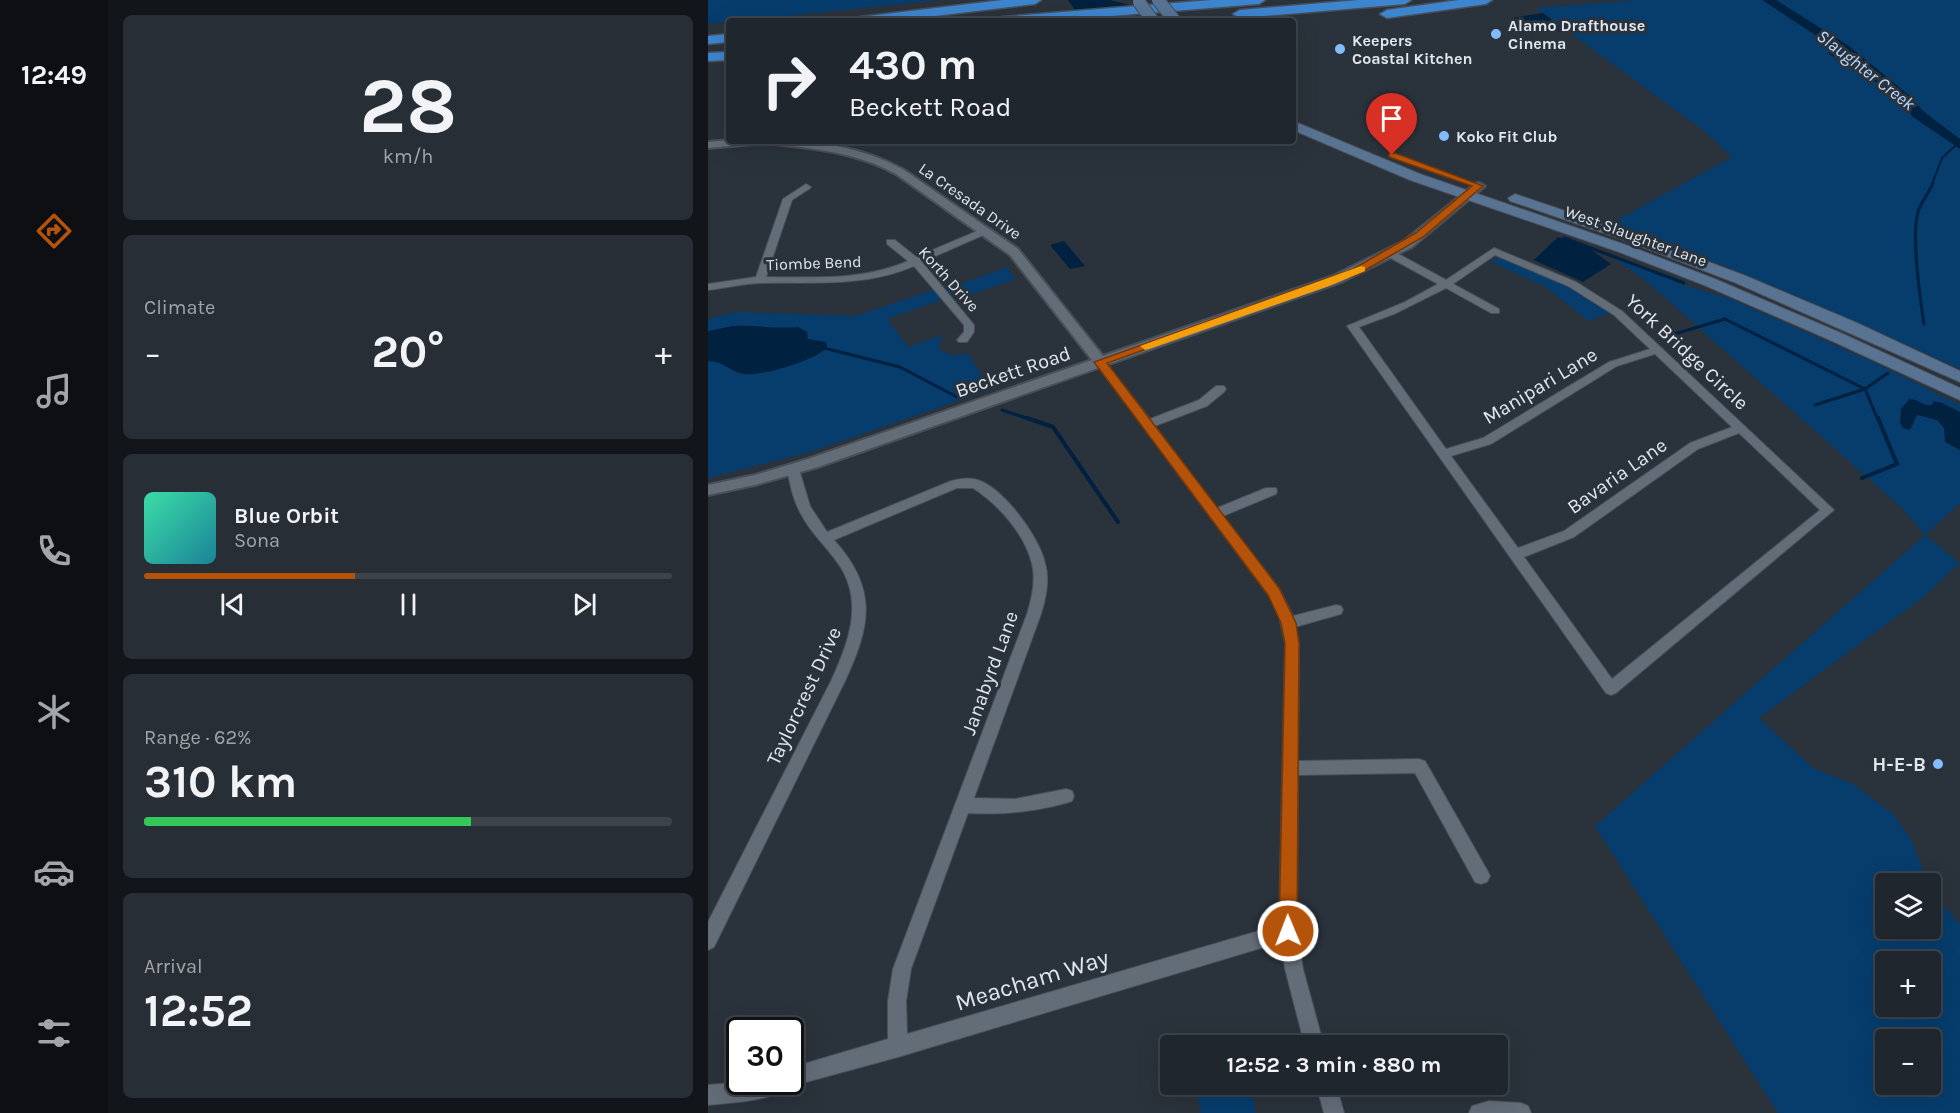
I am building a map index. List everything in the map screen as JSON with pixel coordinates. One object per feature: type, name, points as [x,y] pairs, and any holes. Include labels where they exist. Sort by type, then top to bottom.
[{"type":"highway","points":[[885,18],[1035,0]]},
{"type":"highway","points":[[1039,18],[1259,0]]},
{"type":"highway","points":[[1194,18],[1405,0]]},
{"type":"highway","points":[[1366,17],[1486,0]]},
{"type":"highway","points":[[708,42],[726,39]]},
{"type":"highway","points":[[708,42],[726,42]]},
{"type":"highway","points":[[708,59],[726,56]]},
{"type":"highway","points":[[708,59],[726,61]]},
{"type":"main road","points":[[1158,0],[1173,18]]},
{"type":"main road","points":[[1137,1],[1151,18]]},
{"type":"main road","name":"West Slaughter Lane","points":[[1296,117],[1413,163],[1473,190],[1689,274],[1834,336],[1960,396]]},
{"type":"main road","name":"West Slaughter Lane","points":[[1296,118],[1375,162],[1601,226],[1746,281],[1960,378]]},
{"type":"street","points":[[708,145],[726,143]]},
{"type":"street","name":"La Cresada Drive","points":[[804,144],[833,147],[882,162],[1014,252],[1100,362]]},
{"type":"street","points":[[760,280],[787,201],[793,194],[806,187]]},
{"type":"street","name":"Beckett Road","points":[[708,490],[793,469],[1325,284],[1391,254],[1420,235],[1473,190]]},
{"type":"street","name":"Tiombe Bend","points":[[708,288],[760,280],[855,278],[886,272],[916,262],[985,231]]},
{"type":"street","name":"Korth Drive","points":[[891,242],[916,262],[969,325],[969,332],[963,340]]},
{"type":"street","name":"York Bridge Circle","points":[[1494,251],[1561,279],[1597,298],[1618,313],[1828,510],[1611,689],[1353,326],[1400,309],[1447,285],[1494,251]]},
{"type":"street","points":[[1391,254],[1495,311]]},
{"type":"street","name":"Manipari Lane","points":[[1444,454],[1494,438],[1613,364],[1657,350]]},
{"type":"street","points":[[1100,362],[1274,592],[1289,623],[1292,643],[1288,931],[1294,969],[1312,1035]]},
{"type":"street","points":[[1147,425],[1203,403],[1220,389]]},
{"type":"street","name":"Bavaria Lane","points":[[1515,555],[1569,534],[1694,446],[1741,428]]},
{"type":"street","name":"Taylorcrest Drive","points":[[708,941],[856,639],[861,617],[857,586],[847,565],[805,509],[793,469]]},
{"type":"street","name":"Janabyrd Lane","points":[[825,538],[947,488],[965,483],[978,485],[1016,522],[1032,544],[1040,575],[1038,601],[902,969],[897,1001],[898,1047]]},
{"type":"street","points":[[1215,514],[1271,491]]},
{"type":"street","points":[[1289,623],[1336,610]]},
{"type":"street","points":[[1291,768],[1419,766],[1481,876]]},
{"type":"street","points":[[964,806],[1008,809],[1066,796]]},
{"type":"street","name":"Meacham Way","points":[[804,1074],[1288,931]]},
{"type":"street","points":[[708,1095],[726,1093]]},
{"type":"street","points":[[1329,1095],[1334,1113]]},
{"type":"street","points":[[1479,1113],[1489,1111],[1521,1113]]},
{"type":"shaded area","points":[[708,0],[939,0],[766,18],[726,18],[726,22],[708,24]]},
{"type":"shaded area","points":[[1068,0],[1110,0],[1129,5],[1075,10]]},
{"type":"shaded area","points":[[1638,0],[1960,0],[1960,369],[1743,273],[1610,224],[1732,157],[1704,131],[1536,8]]},
{"type":"shaded area","points":[[1543,13],[1566,31],[1530,34],[1511,18]]},
{"type":"shaded area","points":[[1558,237],[1589,248],[1611,264],[1583,282],[1534,260]]},
{"type":"shaded area","points":[[1064,241],[1085,266],[1070,269],[1050,245]]},
{"type":"shaded area","points":[[1608,254],[1687,286],[1731,299],[1871,361],[1960,405],[1960,503],[1925,535],[1903,509],[1645,280]]},
{"type":"shaded area","points":[[1500,258],[1559,282],[1610,313],[1589,321],[1546,287],[1489,261]]},
{"type":"shaded area","points":[[1007,267],[1015,279],[956,300],[953,296],[887,319],[908,347],[945,334],[939,340],[940,350],[950,355],[969,354],[990,390],[810,452],[708,478],[708,319],[735,312],[856,316],[945,286],[947,289]]},
{"type":"shaded area","points":[[733,326],[798,327],[807,332],[808,339],[826,342],[827,347],[801,362],[762,373],[743,374],[708,361],[708,331]]},
{"type":"shaded area","points":[[1909,399],[1929,405],[1932,405],[1933,401],[1942,403],[1960,412],[1960,450],[1945,442],[1944,428],[1937,420],[1917,415],[1910,430],[1903,428],[1900,423],[1901,409]]},
{"type":"shaded area","points":[[1925,535],[1960,563],[1922,598],[1759,718],[1813,768],[1853,784],[1893,814],[1911,839],[1925,873],[1875,873],[1875,939],[1941,939],[1941,902],[1960,925],[1960,1113],[1778,1113],[1595,826]]},
{"type":"shaded area","points":[[1197,1095],[1252,1095],[1256,1113],[1201,1113]]},
{"type":"waterway","name":"Slaughter Creek","points":[[1768,0],[1845,49],[1906,100],[1918,114],[1960,145]]},
{"type":"waterway","points":[[1829,53],[1884,86],[1890,86]]},
{"type":"waterway","points":[[1932,184],[1942,158],[1957,144]]},
{"type":"waterway","points":[[1924,324],[1915,236],[1919,208],[1933,183]]},
{"type":"waterway","points":[[1564,238],[1684,283]]},
{"type":"waterway","points":[[1671,335],[1725,319],[1865,389]]},
{"type":"waterway","points":[[824,348],[900,367],[957,397]]},
{"type":"waterway","points":[[1865,389],[1888,373]]},
{"type":"waterway","points":[[1815,405],[1865,389]]},
{"type":"waterway","points":[[1865,389],[1878,420]]},
{"type":"waterway","points":[[1002,410],[1032,420]]},
{"type":"waterway","points":[[1027,418],[1053,427],[1118,522]]},
{"type":"waterway","points":[[1862,478],[1897,464],[1878,418]]},
{"type":"slow traffic","points":[[1145,346],[1325,284],[1361,269]]},
{"type":"place","name":"Alamo Drafthouse Cinema","points":[[1496,34]]},
{"type":"place","name":"Keepers Coastal Kitchen","points":[[1340,49]]},
{"type":"place","name":"Koko Fit Club","points":[[1444,136]]},
{"type":"place","name":"H-E-B","points":[[1938,764]]},
{"type":"route","points":[[1288,931],[1292,643],[1289,623],[1274,592],[1100,362],[1357,271],[1391,254],[1420,235],[1479,186],[1392,155]]}]
